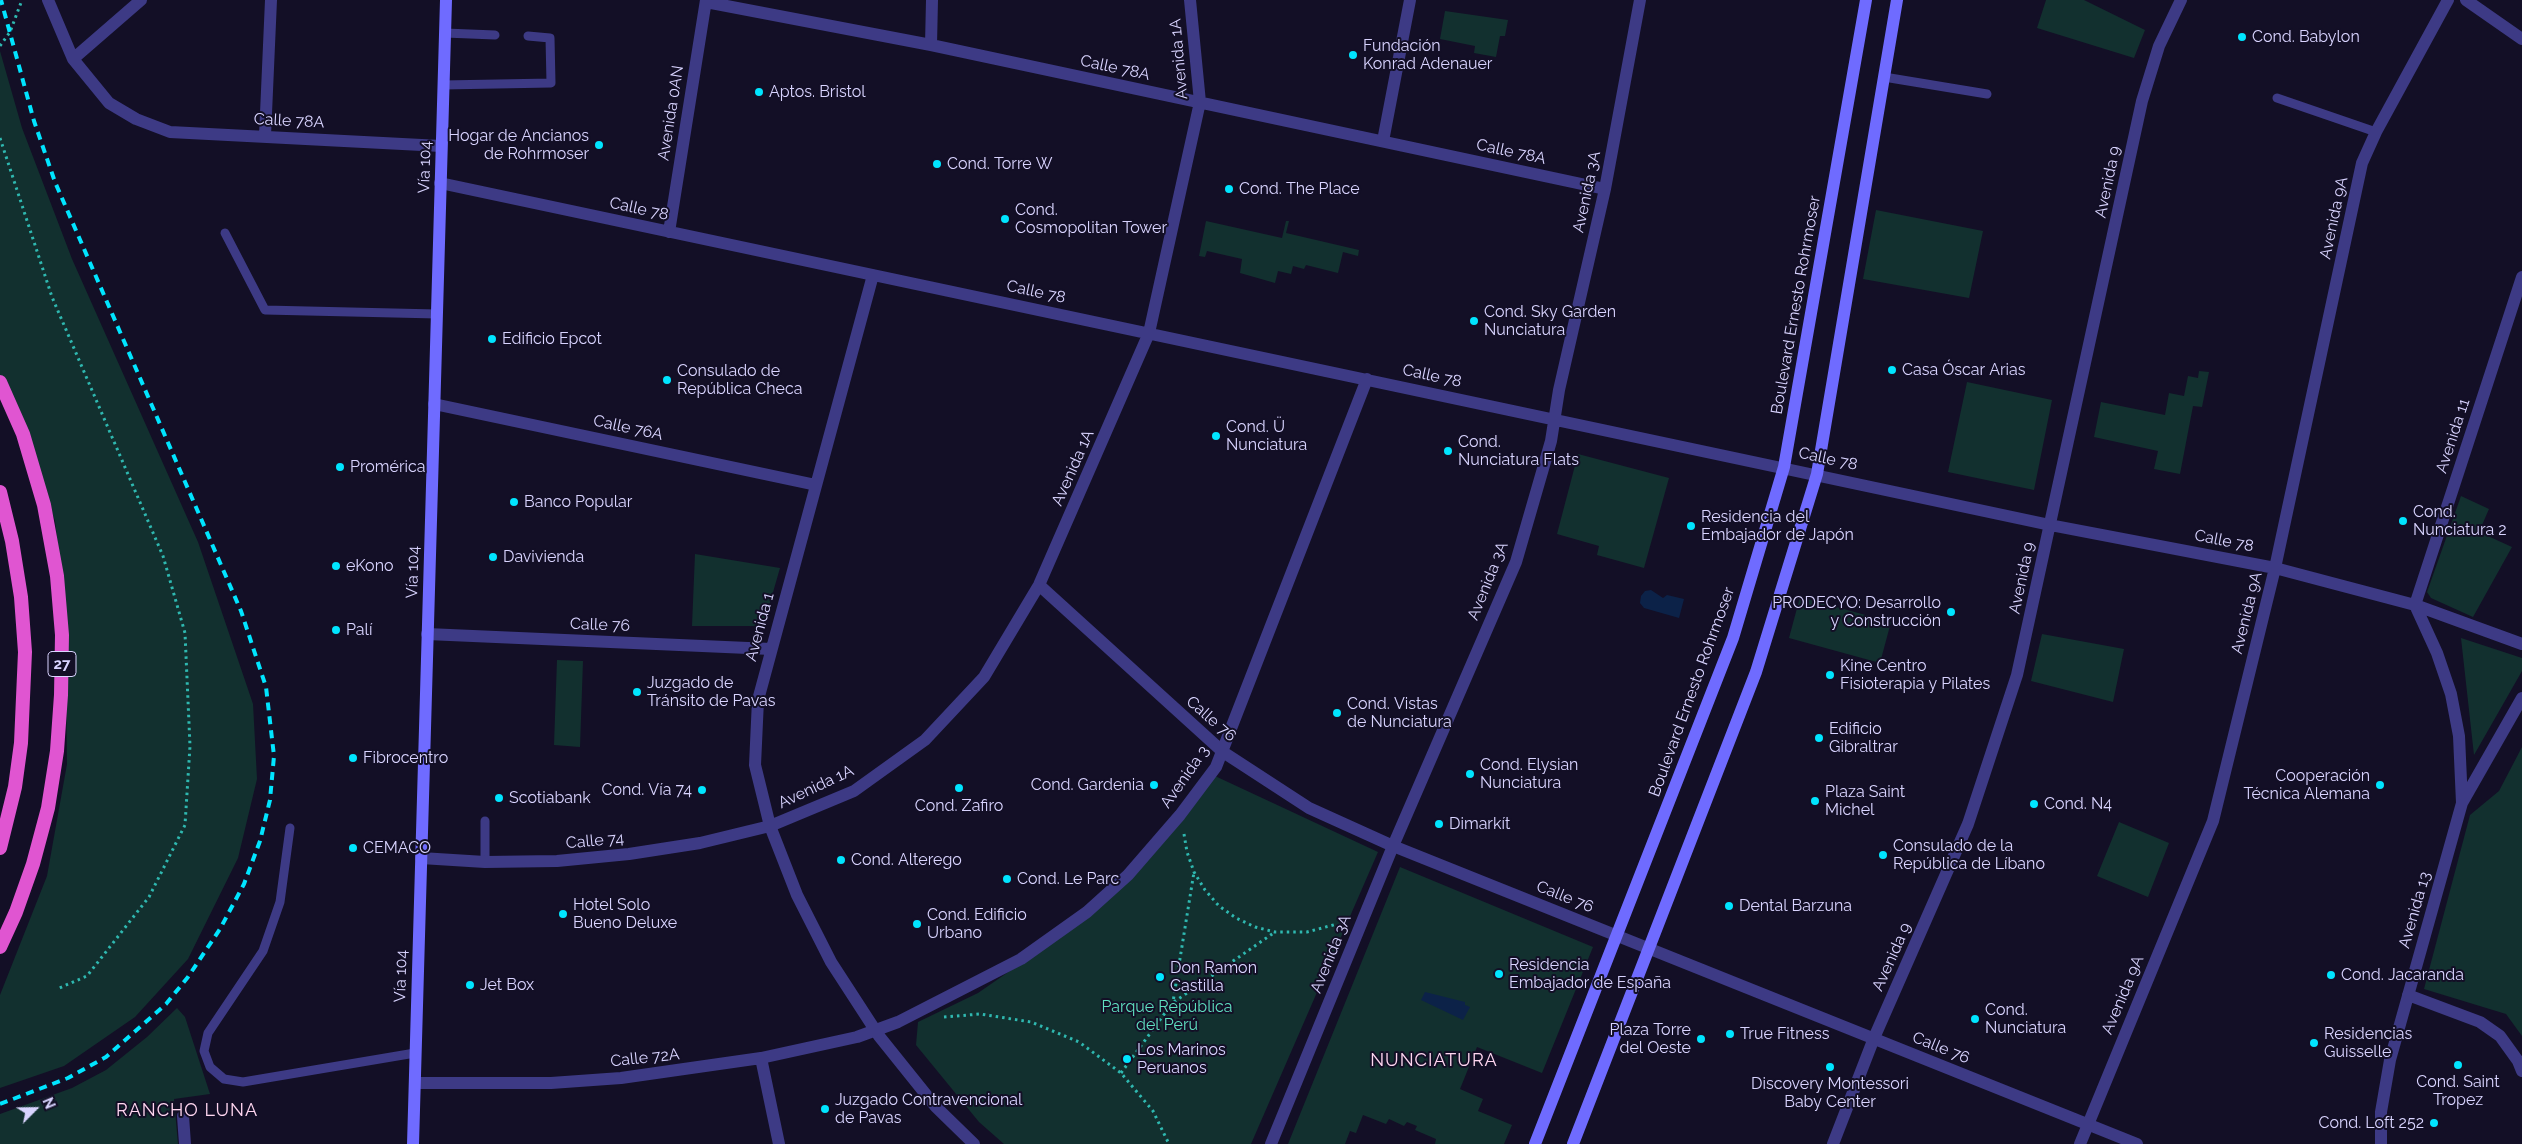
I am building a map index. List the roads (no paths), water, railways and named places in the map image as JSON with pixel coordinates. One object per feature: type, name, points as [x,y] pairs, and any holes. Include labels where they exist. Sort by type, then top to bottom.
[{"type":"highway","name":"27","points":[[0,382],[23,434],[44,505],[57,576],[62,634],[61,695],[57,751],[48,808],[33,864],[16,912],[0,947]]},
{"type":"highway","name":"27","points":[[0,492],[12,541],[21,597],[25,652],[21,743],[15,787],[0,848]]},
{"type":"main road","name":"Vía 104","points":[[413,1144],[446,0]]},
{"type":"main road","name":"Boulevard Ernesto Rohrmoser","points":[[1535,1144],[1733,638],[1784,467],[1866,0]]},
{"type":"main road","points":[[1573,1144],[1756,672],[1817,474],[1897,0]]},
{"type":"street","name":"Calle 78A","points":[[48,0],[73,60],[109,103],[136,119],[170,132],[442,146]]},
{"type":"street","points":[[73,60],[141,0]]},
{"type":"street","points":[[265,136],[271,0]]},
{"type":"street","points":[[931,45],[932,0]]},
{"type":"street","name":"Avenida 1A","points":[[770,826],[854,790],[925,740],[984,677],[1039,585],[1150,333],[1200,102],[1190,0]]},
{"type":"street","points":[[1383,141],[1410,0]]},
{"type":"street","name":"Avenida 3A","points":[[1271,1144],[1393,846],[1516,562],[1551,441],[1605,189],[1640,0]]},
{"type":"street","name":"Avenida 9","points":[[1832,1144],[1874,1038],[1968,824],[2017,675],[2142,100],[2159,46],[2181,0]]},
{"type":"street","name":"Avenida 9A","points":[[2080,1144],[2213,821],[2275,568],[2362,163],[2376,132],[2448,0]]},
{"type":"street","points":[[2466,0],[2522,39]]},
{"type":"street","name":"Calle 78A","points":[[706,1],[931,45],[1605,189]]},
{"type":"street","name":"Avenida 0AN","points":[[669,232],[706,1]]},
{"type":"street","name":"Calle 78","points":[[440,183],[1555,418],[2050,525],[2275,568],[2415,605],[2522,644]]},
{"type":"street","name":"Avenida 1","points":[[873,274],[758,700],[755,765],[770,826],[797,895],[831,962],[875,1031],[936,1107],[974,1144]]},
{"type":"street","name":"Avenida 11","points":[[2415,605],[2522,277]]},
{"type":"street","name":"Avenida 3","points":[[875,1031],[1021,959],[1086,912],[1128,875],[1180,815],[1216,767],[1223,752],[1228,734],[1367,379]]},
{"type":"street","name":"Calle 76A","points":[[434,404],[816,484]]},
{"type":"street","name":"Calle 76","points":[[1039,585],[1223,752],[1309,808],[1393,846],[2137,1144]]},
{"type":"street","points":[[2415,605],[2437,653],[2451,694],[2459,736],[2462,803]]},
{"type":"street","name":"Calle 76","points":[[427,634],[771,649]]},
{"type":"street","name":"Avenida 13","points":[[2381,1144],[2381,1112],[2390,1060],[2462,803],[2522,698]]},
{"type":"street","name":"Calle 74","points":[[421,858],[485,862],[557,861],[629,854],[700,843],[770,826]]},
{"type":"street","points":[[2408,995],[2480,1022],[2500,1036],[2518,1060],[2522,1071]]},
{"type":"street","name":"Calle 72A","points":[[415,1083],[524,1083],[612,1078],[691,1070],[761,1058],[858,1037],[875,1031]]},
{"type":"street","points":[[761,1058],[778,1144]]},
{"type":"street","points":[[183,1116],[185,1144]]},
{"type":"lane","points":[[445,33],[495,35]]},
{"type":"lane","points":[[443,85],[551,83],[550,38],[528,36]]},
{"type":"lane","points":[[1884,77],[1987,94]]},
{"type":"lane","points":[[2277,98],[2376,132]]},
{"type":"lane","points":[[226,233],[265,310],[436,314]]},
{"type":"lane","points":[[485,821],[485,862]]},
{"type":"lane","points":[[290,828],[280,902],[263,951],[208,1033],[204,1051],[210,1067],[224,1079],[242,1082],[415,1053]]},
{"type":"water","points":[[1651,590],[1663,598],[1667,595],[1684,599],[1679,618],[1644,608],[1640,603],[1641,596],[1645,591]]},
{"type":"water","points":[[1425,992],[1465,1002],[1465,1005],[1470,1007],[1463,1020],[1421,1000]]},
{"type":"railway","points":[[0,1104],[68,1078],[106,1057],[166,1004],[188,977],[220,929],[244,884],[260,841],[270,800],[274,756],[266,687],[241,611],[55,182],[34,121],[1,0]]},
{"type":"place","name":"Cond. Babylon","points":[[2242,37]]},
{"type":"place","name":"Fundación Konrad Adenauer","points":[[1353,55]]},
{"type":"place","name":"Aptos. Bristol","points":[[759,92]]},
{"type":"place","name":"Hogar de Ancianos de Rohrmoser","points":[[599,145]]},
{"type":"place","name":"Cond. Torre W","points":[[937,164]]},
{"type":"place","name":"Cond. The Place","points":[[1229,189]]},
{"type":"place","name":"Cond. Cosmopolitan Tower","points":[[1005,219]]},
{"type":"place","name":"Cond. Sky Garden Nunciatura","points":[[1474,321]]},
{"type":"place","name":"Edificio Epcot","points":[[492,339]]},
{"type":"place","name":"Casa Óscar Arias","points":[[1892,370]]},
{"type":"place","name":"Consulado de República Checa","points":[[667,380]]},
{"type":"place","name":"Cond. Ü Nunciatura","points":[[1216,436]]},
{"type":"place","name":"Cond. Nunciatura Flats","points":[[1448,451]]},
{"type":"place","name":"Promérica","points":[[340,467]]},
{"type":"place","name":"Banco Popular","points":[[514,502]]},
{"type":"place","name":"Cond. Nunciatura 2","points":[[2403,521]]},
{"type":"place","name":"Residencia del Embajador de Japón","points":[[1691,526]]},
{"type":"place","name":"Davivienda","points":[[493,557]]},
{"type":"place","name":"eKono","points":[[336,566]]},
{"type":"place","name":"PRODECYO: Desarrollo y Construcción","points":[[1951,612]]},
{"type":"place","name":"Palí","points":[[336,630]]},
{"type":"place","name":"Kine Centro Fisioterapia y Pilates","points":[[1830,675]]},
{"type":"place","name":"Juzgado de Tránsito de Pavas","points":[[637,692]]},
{"type":"place","name":"Cond. Vistas de Nunciatura","points":[[1337,713]]},
{"type":"place","name":"Edificio Gibraltrar","points":[[1819,738]]},
{"type":"place","name":"Fibrocentro","points":[[353,758]]},
{"type":"place","name":"Cond. Elysian Nunciatura","points":[[1470,774]]},
{"type":"place","name":"Cond. Gardenia","points":[[1154,785]]},
{"type":"place","name":"Cooperación Técnica Alemana","points":[[2380,785]]},
{"type":"place","name":"Cond. Zafiro","points":[[959,788]]},
{"type":"place","name":"Cond. Vía 74","points":[[702,790]]},
{"type":"place","name":"Scotiabank","points":[[499,798]]},
{"type":"place","name":"Plaza Saint Michel","points":[[1815,801]]},
{"type":"place","name":"Cond. N4","points":[[2034,804]]},
{"type":"place","name":"Dimarkít","points":[[1439,824]]},
{"type":"place","name":"CEMACO","points":[[353,848]]},
{"type":"place","name":"Consulado de la República de Líbano","points":[[1883,855]]},
{"type":"place","name":"Cond. Alterego","points":[[841,860]]},
{"type":"place","name":"Cond. Le Parc","points":[[1007,879]]},
{"type":"place","name":"Dental Barzuna","points":[[1729,906]]},
{"type":"place","name":"Hotel Solo Bueno Deluxe","points":[[563,914]]},
{"type":"place","name":"Cond. Edificio Urbano","points":[[917,924]]},
{"type":"place","name":"Residencia Embajador de España","points":[[1499,974]]},
{"type":"place","name":"Cond. Jacaranda","points":[[2331,975]]},
{"type":"place","name":"Don Ramon Castilla","points":[[1160,977]]},
{"type":"place","name":"Jet Box","points":[[470,985]]},
{"type":"place","name":"Cond. Nunciatura","points":[[1975,1019]]},
{"type":"place","name":"True Fitness","points":[[1730,1034]]},
{"type":"place","name":"Plaza Torre del Oeste","points":[[1701,1039]]},
{"type":"place","name":"Residencias Guisselle","points":[[2314,1043]]},
{"type":"place","name":"Los Marinos Peruanos","points":[[1127,1059]]},
{"type":"place","name":"Cond. Saint Tropez","points":[[2458,1065]]},
{"type":"place","name":"Discovery Montessori Baby Center","points":[[1830,1067]]},
{"type":"place","name":"Juzgado Contravencional de Pavas","points":[[825,1109]]},
{"type":"place","name":"Cond. Loft 252","points":[[2434,1123]]},
{"type":"district","name":"NUNCIATURA","points":[[1434,1061]]},
{"type":"district","name":"RANCHO LUNA","points":[[187,1111]]},
{"type":"park label","name":"Parque República del Perú","points":[[1167,1016]]}]
